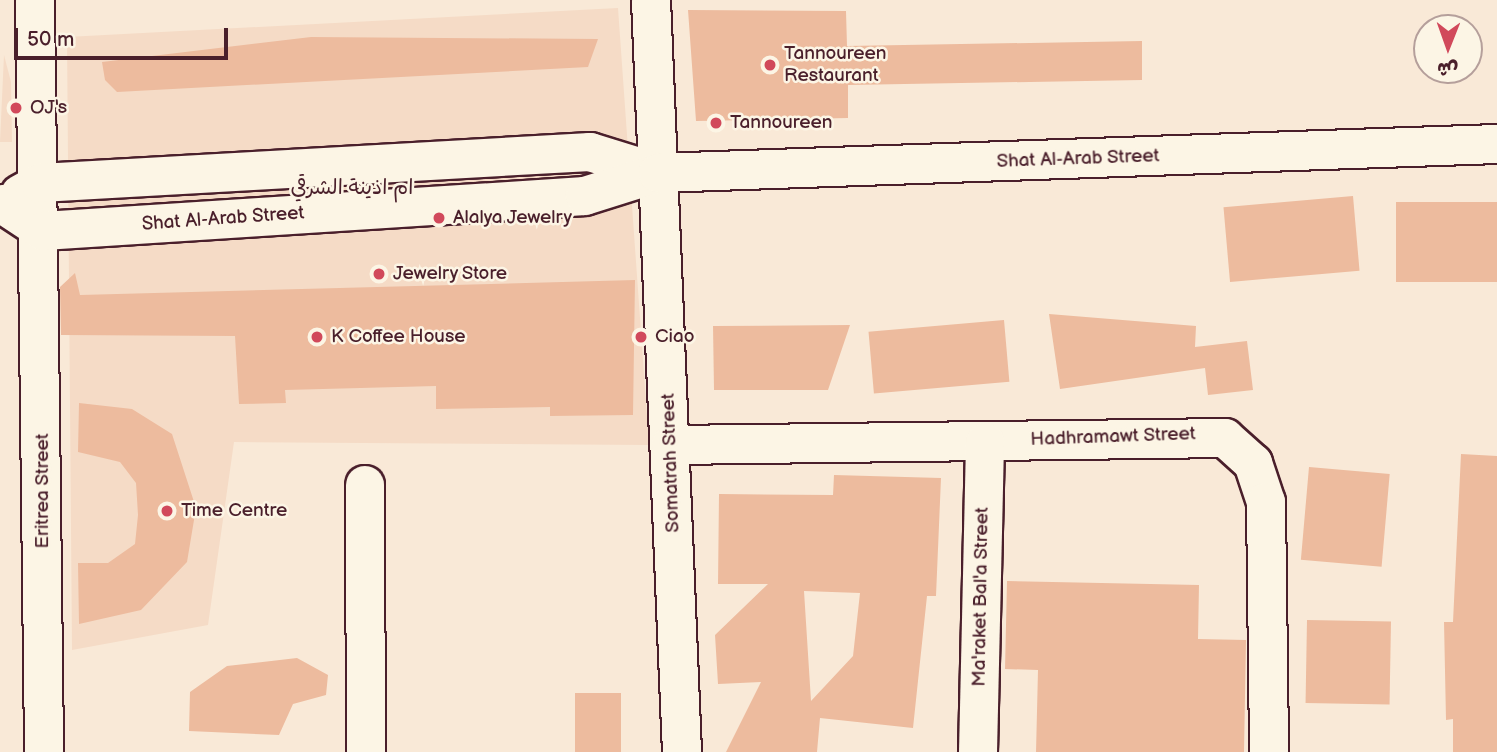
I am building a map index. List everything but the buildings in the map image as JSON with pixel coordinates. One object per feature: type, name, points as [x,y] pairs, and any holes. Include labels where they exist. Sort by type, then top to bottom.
[{"type":"street","name":"Eritrea Street","points":[[35,0],[43,231],[44,752]]},
{"type":"street","name":"Somatrah Street","points":[[651,0],[682,752]]},
{"type":"street","name":"Shat Al-Arab Street","points":[[658,173],[590,152],[40,183],[1,204],[43,231],[585,196],[658,173],[1497,144]]},
{"type":"street","name":"Hadhramawt Street","points":[[671,444],[985,442],[1209,434],[1234,443],[1253,463],[1266,502],[1269,540],[1269,752]]},
{"type":"street","name":"Ma'raket Bal'a Street","points":[[978,752],[985,442]]},
{"type":"street","points":[[365,485],[366,752]]},
{"type":"shaded area","points":[[618,8],[649,445],[234,442],[208,625],[72,650],[67,37]]},
{"type":"shaded area","points":[[4,55],[11,82],[12,142],[0,142]]},
{"type":"place","name":"Tannoureen Restaurant","points":[[770,65]]},
{"type":"place","name":"OJ's","points":[[16,108]]},
{"type":"place","name":"Tannoureen","points":[[716,123]]},
{"type":"place","name":"Alalya Jewelry","points":[[439,218]]},
{"type":"place","name":"Jewelry Store","points":[[379,274]]},
{"type":"place","name":"K Coffee House","points":[[317,337]]},
{"type":"place","name":"Ciao","points":[[641,337]]},
{"type":"place","name":"Time Centre","points":[[167,511]]},
{"type":"district","name":"ام اذينة الشرقي","points":[[352,188]]}]
